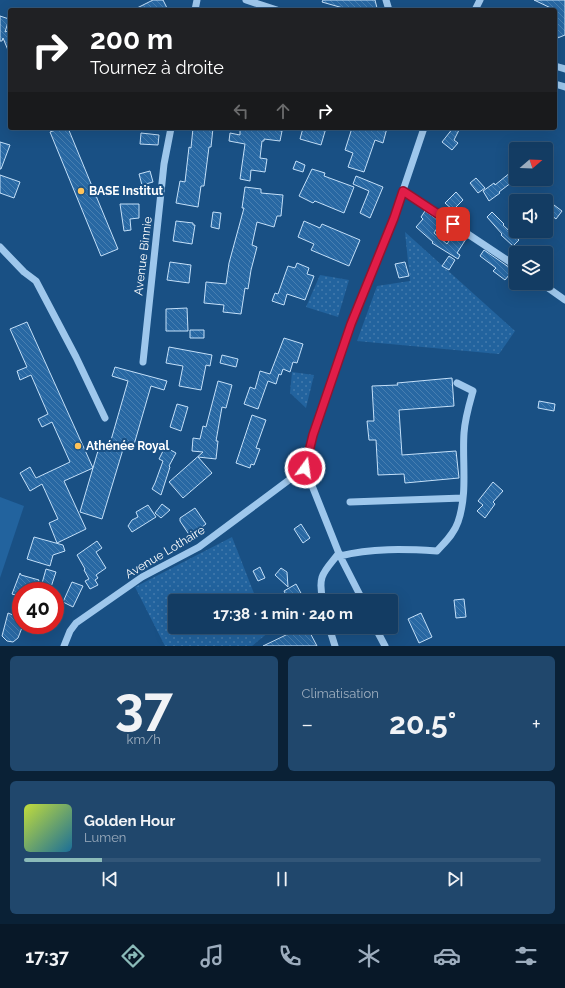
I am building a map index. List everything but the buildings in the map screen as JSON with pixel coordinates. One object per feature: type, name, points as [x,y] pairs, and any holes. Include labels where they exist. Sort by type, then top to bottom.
[{"type":"street","points":[[246,0],[271,8]]},
{"type":"street","name":"Avenue Binnie","points":[[143,362],[164,164],[171,130]]},
{"type":"street","points":[[360,594],[340,554],[305,468],[313,435],[351,324],[394,218],[423,130]]},
{"type":"street","points":[[403,191],[509,261]]},
{"type":"street","points":[[0,247],[24,272],[36,281],[76,357],[104,418]]},
{"type":"street","points":[[551,290],[565,300]]},
{"type":"street","points":[[321,594],[321,577],[324,571],[340,554],[412,549],[436,551],[450,537],[458,522],[463,498],[465,474],[464,433],[468,406],[474,391],[457,382]]},
{"type":"street","name":"Avenue Lothaire","points":[[64,646],[70,631],[76,623],[142,577],[199,548],[305,468]]},
{"type":"street","points":[[350,502],[463,498]]},
{"type":"street","points":[[331,634],[335,646]]},
{"type":"street","points":[[379,634],[385,646]]},
{"type":"shaded area","points":[[405,232],[515,331],[499,354],[357,341],[377,286],[410,281]]},
{"type":"shaded area","points":[[320,275],[349,280],[338,317],[306,307]]},
{"type":"shaded area","points":[[292,372],[314,375],[306,408],[290,393]]},
{"type":"shaded area","points":[[0,497],[24,506],[0,578]]},
{"type":"shaded area","points":[[232,537],[254,594],[168,594],[168,634],[267,634],[252,646],[165,646],[135,587]]},
{"type":"place","name":"BASE Institut","points":[[81,191]]},
{"type":"place","name":"Athénée Royal","points":[[78,446]]},
{"type":"route","points":[[305,468],[313,435],[351,324],[394,218],[403,191],[453,224]]}]
